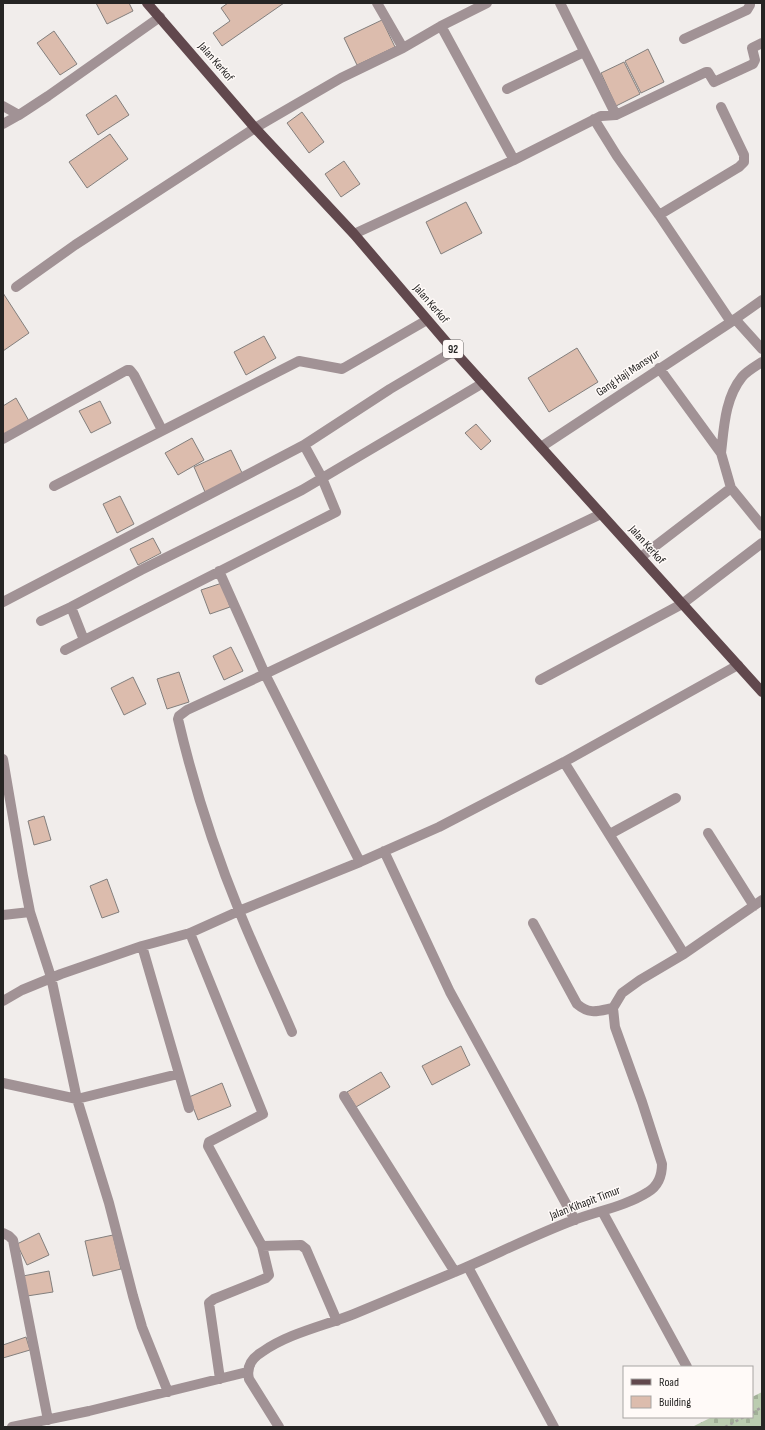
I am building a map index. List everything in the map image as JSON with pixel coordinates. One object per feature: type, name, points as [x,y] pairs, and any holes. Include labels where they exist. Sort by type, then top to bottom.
[{"type":"main road","name":"Jalan Kerkof","points":[[148,3],[255,128],[354,234],[454,351],[762,692]]},
{"type":"street","points":[[377,3],[403,48]]},
{"type":"street","points":[[16,287],[75,245],[255,128],[341,78],[403,48],[441,26],[488,3]]},
{"type":"street","points":[[560,3],[616,115]]},
{"type":"street","points":[[684,39],[748,10],[750,3]]},
{"type":"street","points":[[3,124],[48,96],[160,17]]},
{"type":"street","points":[[441,26],[514,160]]},
{"type":"street","points":[[354,234],[514,160],[601,116],[616,115],[706,72],[708,72],[714,82],[753,64],[755,60],[752,48],[762,43]]},
{"type":"street","points":[[507,89],[584,52]]},
{"type":"street","points":[[3,106],[19,115]]},
{"type":"street","points":[[659,215],[739,167],[744,162],[744,155],[721,107]]},
{"type":"street","points":[[594,119],[617,156],[733,320],[762,349]]},
{"type":"street","name":"Gang Haji Mansyur","points":[[541,447],[762,300]]},
{"type":"street","points":[[54,486],[299,361],[342,369],[427,320]]},
{"type":"street","points":[[3,602],[304,445],[390,389],[454,351]]},
{"type":"street","points":[[721,453],[728,408],[733,393],[742,377],[762,362]]},
{"type":"street","points":[[660,368],[721,453],[731,488],[762,526]]},
{"type":"street","points":[[3,438],[127,370],[130,370],[134,374],[162,430]]},
{"type":"street","points":[[41,620],[71,607],[141,570],[302,490],[483,383]]},
{"type":"street","points":[[65,650],[336,512],[322,478],[304,445]]},
{"type":"street","points":[[641,557],[731,488]]},
{"type":"street","points":[[292,1032],[239,911],[210,832],[178,719],[179,716],[187,710],[601,514]]},
{"type":"street","points":[[540,680],[682,604],[762,543]]},
{"type":"street","points":[[219,571],[265,674],[360,862]]},
{"type":"street","points":[[71,607],[84,640]]},
{"type":"street","points":[[3,1001],[22,990],[51,978],[142,946],[190,933],[239,911],[360,862],[439,827],[564,762],[738,665]]},
{"type":"street","points":[[3,759],[21,868],[30,912],[51,978],[77,1099],[109,1203],[142,1327],[168,1392]]},
{"type":"street","points":[[564,762],[684,954]]},
{"type":"street","points":[[610,834],[676,798]]},
{"type":"street","points":[[534,923],[577,1004],[583,1009],[597,1012],[613,1008],[622,993],[640,980],[684,954],[758,903],[708,833]]},
{"type":"street","points":[[384,851],[450,992],[575,1220]]},
{"type":"street","points":[[3,915],[30,912]]},
{"type":"street","points":[[190,933],[263,1112],[262,1116],[209,1142],[208,1146],[262,1246],[269,1275],[266,1278],[214,1299],[209,1303],[220,1379]]},
{"type":"street","points":[[142,946],[189,1108]]},
{"type":"street","name":"Jalan Kihapit Timur","points":[[247,1372],[249,1366],[261,1352],[288,1338],[337,1321],[468,1267],[575,1220],[602,1211],[648,1192],[656,1185],[662,1172],[662,1164],[642,1102],[615,1027],[613,1008]]},
{"type":"street","points":[[3,1083],[77,1099],[178,1074]]},
{"type":"street","points":[[344,1096],[455,1272]]},
{"type":"street","points":[[602,1211],[686,1366]]},
{"type":"street","points":[[3,1233],[13,1240],[48,1420]]},
{"type":"street","points":[[262,1246],[301,1245],[304,1247],[337,1321]]},
{"type":"street","points":[[468,1267],[554,1427]]},
{"type":"street","points":[[12,1427],[168,1392],[247,1372],[248,1379],[253,1388],[279,1427]]},
{"type":"path","points":[[753,1412],[762,1407]]},
{"type":"path","points":[[725,1427],[742,1418]]},
{"type":"green space","points":[[762,1392],[762,1427],[692,1427],[710,1418],[753,1418],[753,1396]]},
{"type":"building","points":[[96,3],[129,3],[133,11],[107,24]]},
{"type":"building","points":[[228,3],[284,3],[222,46],[213,33],[230,21],[221,8]]},
{"type":"building","points":[[382,20],[395,47],[357,65],[344,38]]},
{"type":"building","points":[[54,31],[77,64],[60,75],[37,43]]},
{"type":"building","points":[[648,49],[664,82],[641,93],[625,61]]},
{"type":"building","points":[[624,62],[640,94],[616,106],[601,73]]},
{"type":"building","points":[[116,95],[129,115],[98,135],[86,115]]},
{"type":"building","points":[[302,112],[324,142],[309,153],[287,123]]},
{"type":"building","points":[[110,134],[128,159],[87,188],[69,162]]},
{"type":"building","points":[[344,161],[360,184],[341,197],[325,174]]},
{"type":"building","points":[[466,202],[482,233],[441,254],[426,222]]},
{"type":"building","points":[[3,293],[29,333],[3,351]]},
{"type":"building","points":[[264,336],[276,358],[246,375],[234,352]]},
{"type":"building","points":[[577,348],[598,382],[549,412],[528,378]]},
{"type":"building","points":[[16,398],[29,421],[3,435],[3,406]]},
{"type":"building","points":[[100,401],[111,423],[91,433],[79,411]]},
{"type":"building","points":[[476,424],[491,441],[481,450],[465,433]]},
{"type":"building","points":[[192,438],[204,460],[178,475],[165,453]]},
{"type":"building","points":[[231,450],[243,475],[205,492],[194,467]]},
{"type":"building","points":[[120,496],[134,524],[117,533],[103,504]]},
{"type":"building","points":[[153,538],[161,553],[138,565],[130,549]]},
{"type":"building","points":[[222,583],[230,607],[210,614],[201,590]]},
{"type":"building","points":[[231,647],[243,671],[224,680],[213,656]]},
{"type":"building","points":[[179,672],[189,702],[167,709],[157,679]]},
{"type":"building","points":[[133,677],[146,704],[124,715],[111,688]]},
{"type":"building","points":[[44,816],[51,840],[34,845],[28,821]]},
{"type":"building","points":[[107,879],[119,912],[102,918],[90,886]]},
{"type":"building","points":[[461,1046],[470,1065],[432,1085],[422,1066]]},
{"type":"building","points":[[381,1072],[390,1087],[356,1107],[347,1092]]},
{"type":"building","points":[[222,1083],[231,1106],[198,1120],[189,1097]]},
{"type":"building","points":[[39,1233],[49,1255],[27,1265],[17,1244]]},
{"type":"building","points":[[113,1235],[121,1269],[93,1276],[85,1241]]},
{"type":"building","points":[[49,1271],[53,1292],[27,1296],[23,1276]]},
{"type":"building","points":[[26,1337],[30,1350],[3,1358],[3,1345]]}]
